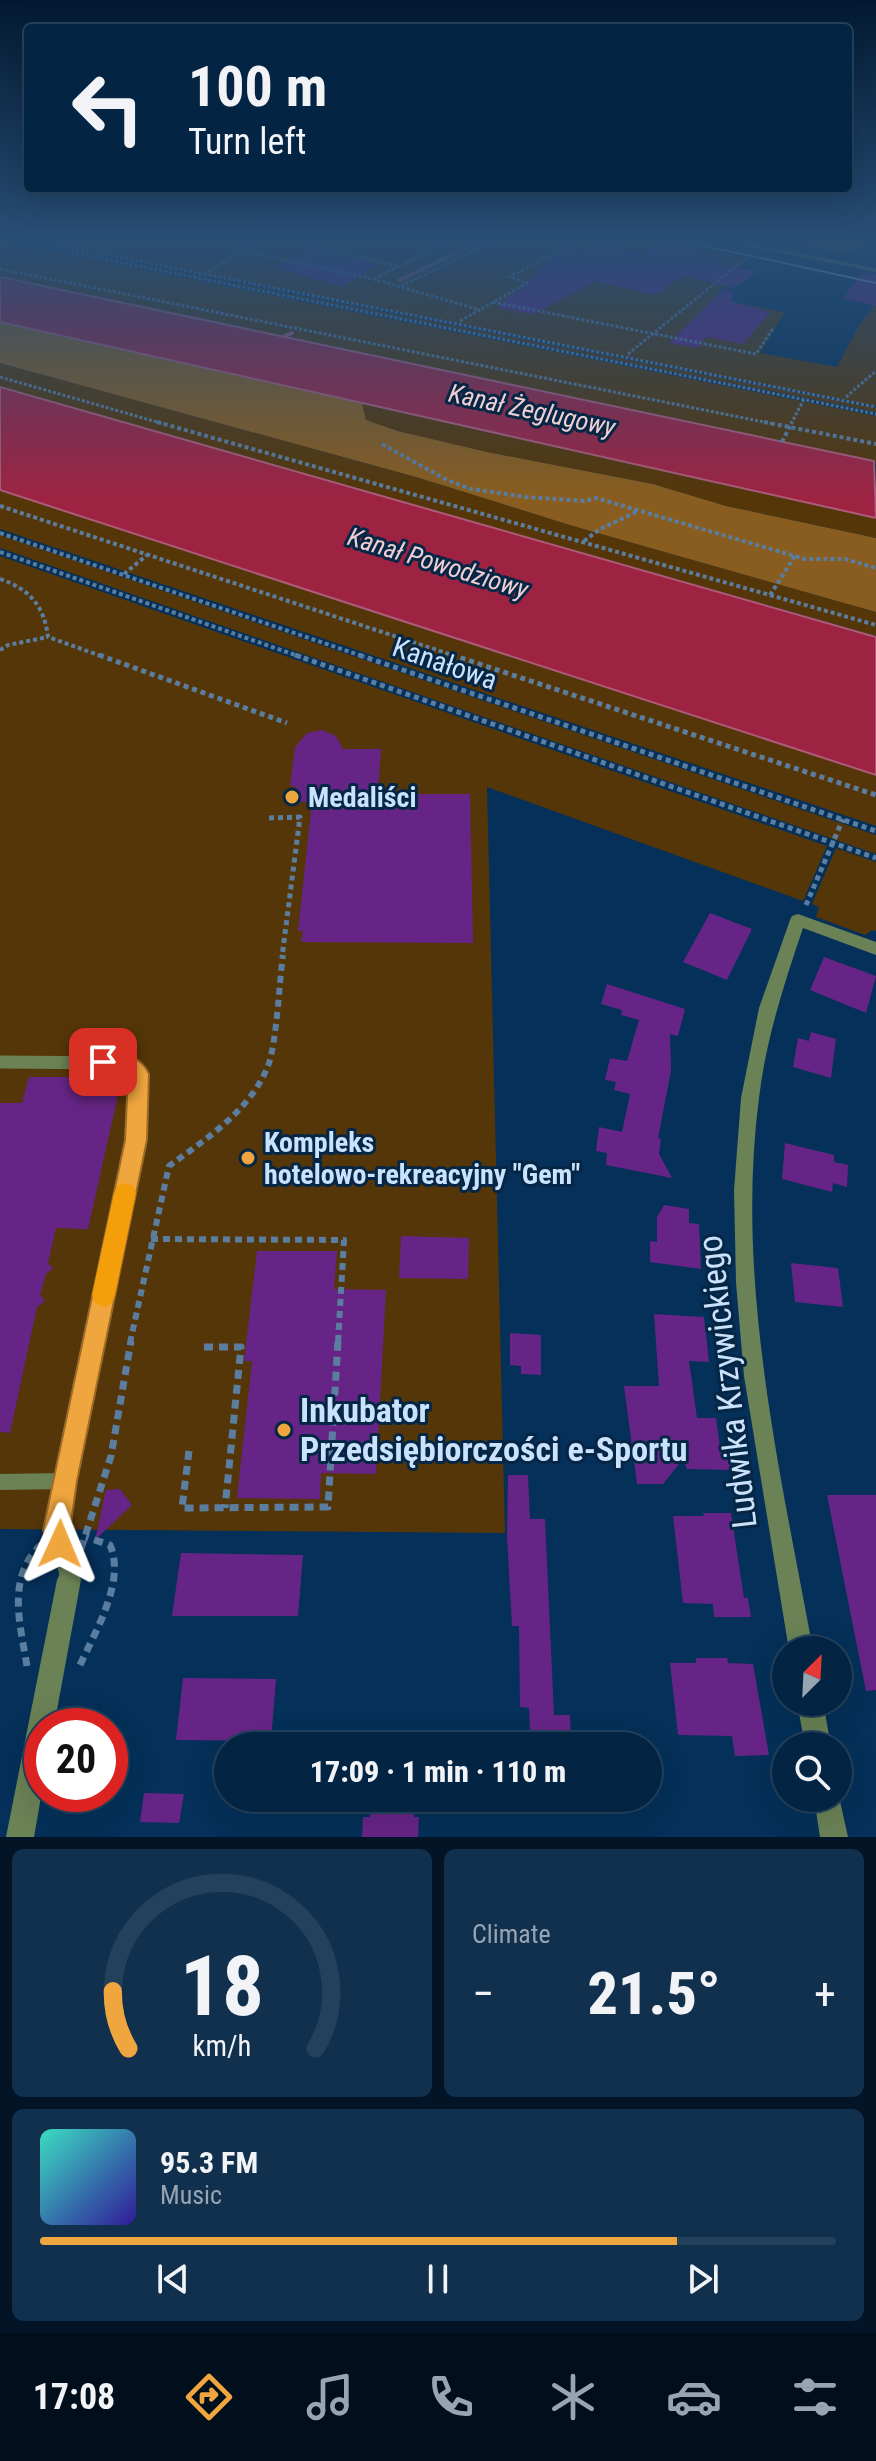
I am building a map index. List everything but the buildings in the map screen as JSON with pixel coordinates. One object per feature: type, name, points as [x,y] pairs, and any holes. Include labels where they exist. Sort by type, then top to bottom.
[{"type":"street","points":[[798,920],[876,949]]},
{"type":"street","name":"Ludwika Krzywickiego","points":[[798,920],[764,1015],[745,1135],[743,1246],[762,1424],[799,1636]]},
{"type":"street","points":[[20,1837],[69,1580]]},
{"type":"street","points":[[830,1812],[834,1837]]},
{"type":"lane","points":[[0,1062],[128,1063],[139,1076],[136,1140],[56,1530],[69,1580]]},
{"type":"lane","points":[[0,1482],[64,1481]]},
{"type":"path","points":[[289,327],[876,444]]},
{"type":"path","points":[[439,327],[876,414]]},
{"type":"path","points":[[471,327],[876,407]]},
{"type":"path","points":[[614,327],[756,354],[774,327]]},
{"type":"path","points":[[623,363],[658,327]]},
{"type":"path","points":[[841,407],[845,399],[876,371]]},
{"type":"path","points":[[0,377],[876,625]]},
{"type":"path","points":[[782,442],[804,399]]},
{"type":"path","points":[[382,444],[404,454],[431,473],[473,490],[584,501],[596,498],[805,559],[845,559],[876,568]]},
{"type":"path","points":[[0,506],[876,795]]},
{"type":"path","points":[[584,541],[600,529],[639,511]]},
{"type":"path","name":"Kanałowa","points":[[0,533],[876,831]]},
{"type":"path","points":[[0,552],[876,858]]},
{"type":"path","points":[[123,575],[148,554]]},
{"type":"path","points":[[770,595],[795,556]]},
{"type":"path","points":[[0,579],[23,587],[28,593],[47,626],[48,637]]},
{"type":"path","points":[[0,650],[8,645],[48,637],[287,723]]},
{"type":"path","points":[[69,1580],[87,1537],[111,1456],[151,1239],[169,1166],[228,1122],[253,1093],[269,1063],[300,817],[269,818]]},
{"type":"path","points":[[798,920],[843,819]]},
{"type":"path","points":[[151,1239],[344,1240],[328,1507],[182,1508],[189,1451]]},
{"type":"path","points":[[204,1347],[241,1347],[225,1508]]},
{"type":"path","points":[[73,1680],[97,1627],[114,1574],[115,1556],[111,1546],[87,1537]]},
{"type":"path","points":[[27,1678],[18,1606],[22,1573],[31,1551],[36,1548]]},
{"type":"shaded area","points":[[0,327],[21,327],[362,403],[366,420],[398,431],[487,452],[653,484],[726,506],[876,538],[876,612],[573,526],[416,477],[0,363]]},
{"type":"shaded area","points":[[235,327],[429,327],[876,416],[876,462]]},
{"type":"shaded area","points":[[447,327],[876,408],[876,412]]},
{"type":"shaded area","points":[[474,327],[776,327],[760,353],[837,367],[858,327],[876,327],[876,406]]},
{"type":"shaded area","points":[[0,363],[416,477],[573,526],[876,612],[876,636],[0,387]]},
{"type":"shaded area","points":[[362,403],[876,518],[876,538],[726,506],[653,484],[487,452],[398,431],[366,420]]},
{"type":"shaded area","points":[[0,490],[876,775],[876,826],[0,529]]},
{"type":"shaded area","points":[[0,535],[876,835],[876,854],[0,548]]},
{"type":"shaded area","name":"Kompleks hotelowo-rekreacyjny \"Gem\"","points":[[0,556],[827,846],[803,901],[487,787],[505,1533],[0,1529]]},
{"type":"shaded area","points":[[836,848],[876,862],[876,931],[865,935],[816,917],[819,907],[812,904]]},
{"type":"water","name":"Kanał Żeglugowy","points":[[21,327],[236,327],[874,461],[876,518]]},
{"type":"water","name":"Kanał Powodziowy","points":[[0,387],[876,637],[876,775],[0,490]]},
{"type":"waterway","points":[[285,336],[292,333]]},
{"type":"slow traffic","points":[[104,1295],[125,1193]]},
{"type":"place","name":"Medaliści","points":[[292,797]]},
{"type":"place","name":"Kompleks hotelowo-rekreacyjny \"Gem\"","points":[[248,1158]]},
{"type":"place","name":"Inkubator Przedsiębiorczości e-Sportu","points":[[284,1430]]},
{"type":"route","points":[[60,1544],[56,1530],[64,1481],[136,1140],[139,1076],[128,1063],[103,1062]]}]
